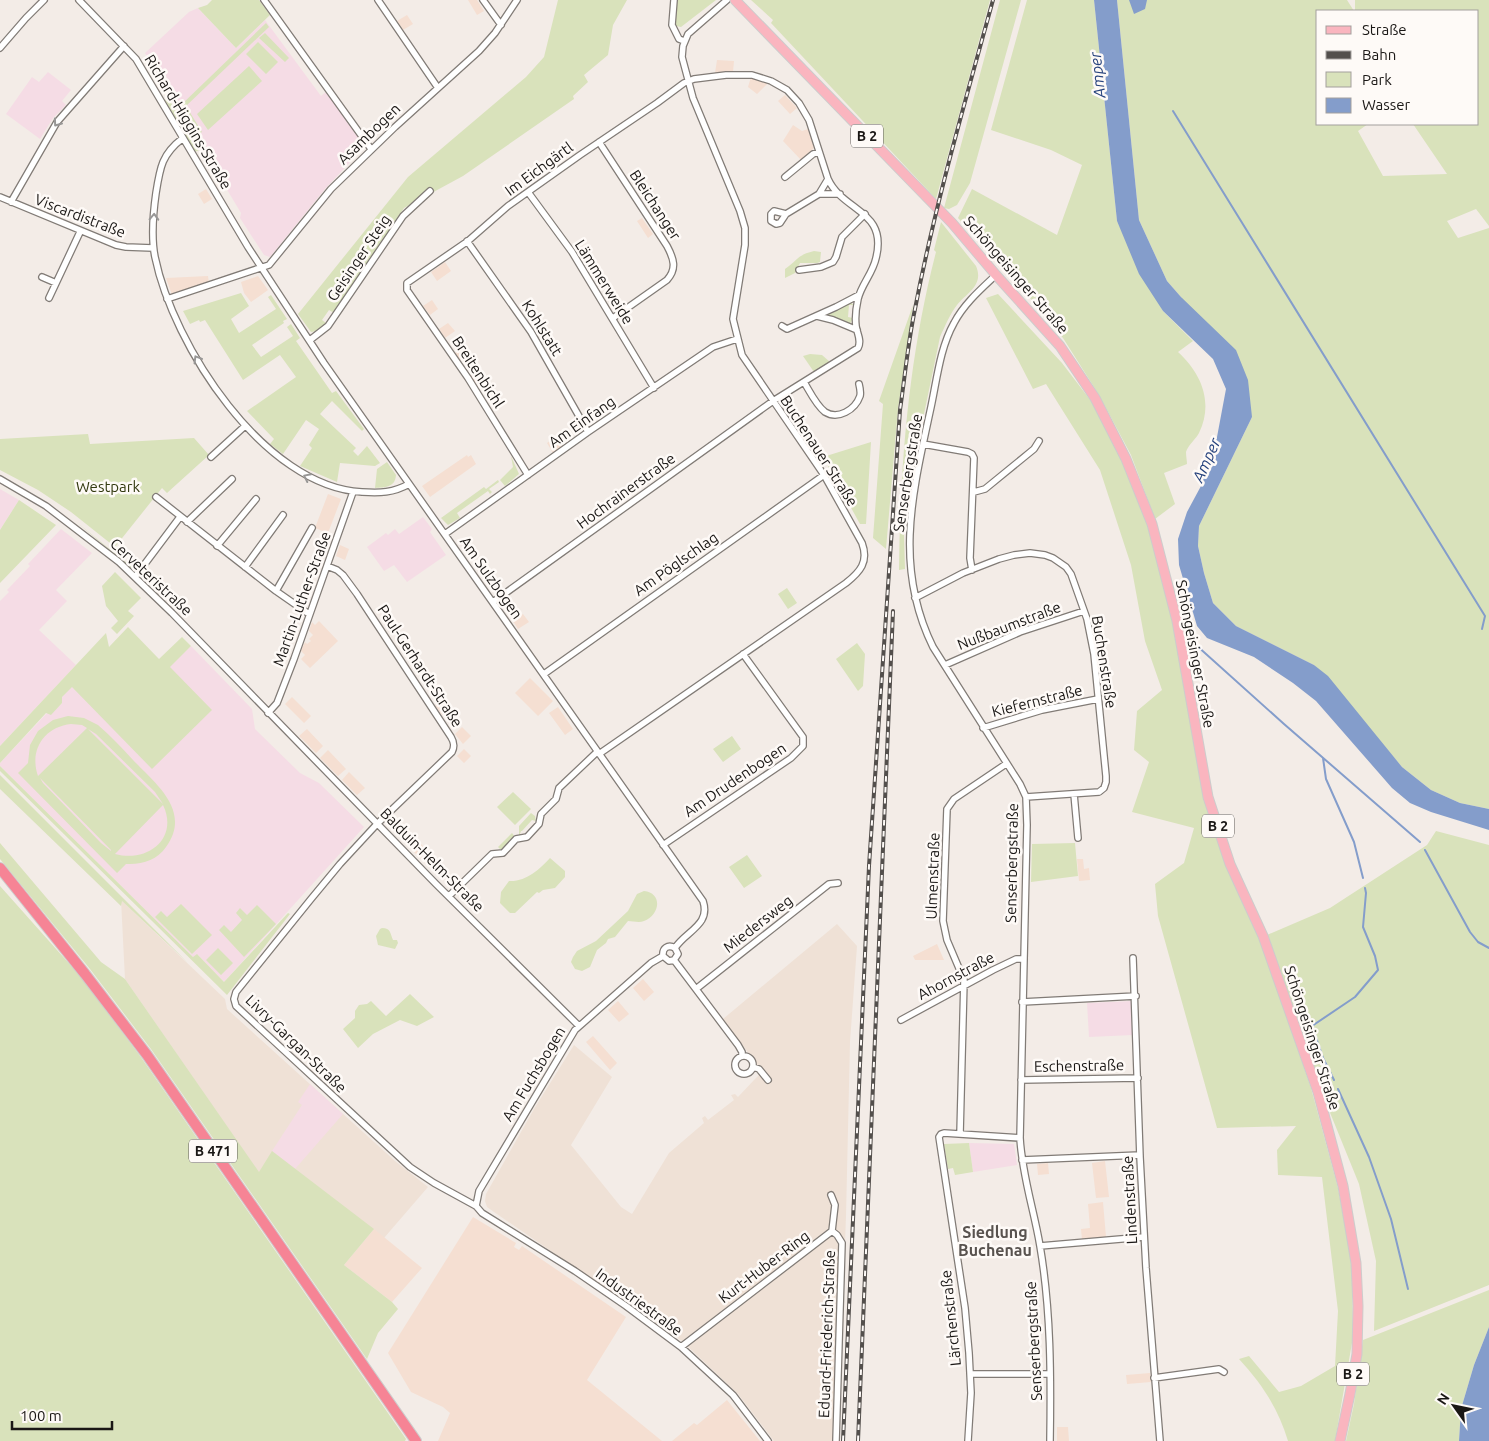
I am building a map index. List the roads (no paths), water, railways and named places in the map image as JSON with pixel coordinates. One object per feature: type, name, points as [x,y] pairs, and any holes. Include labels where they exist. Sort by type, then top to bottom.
[{"type":"highway","name":"B 471","points":[[0,868],[85,974],[146,1055],[416,1441]]},
{"type":"main road","name":"Schöngeisinger Straße","points":[[734,0],[952,223],[1060,346],[1094,398],[1126,459],[1149,516],[1177,621],[1208,797],[1230,864],[1263,936],[1318,1092],[1343,1186],[1356,1263],[1358,1306],[1357,1354],[1340,1441]]},
{"type":"street","points":[[0,48],[3,40],[44,0]]},
{"type":"street","name":"Richard-Higgins-Straße","points":[[80,0],[136,59],[262,268]]},
{"type":"street","points":[[264,0],[371,149]]},
{"type":"street","points":[[378,0],[438,88]]},
{"type":"street","points":[[483,0],[500,25]]},
{"type":"street","name":"Asambogen","points":[[262,268],[269,265],[326,194],[371,149],[479,51],[517,0]]},
{"type":"street","points":[[674,0],[672,25],[679,39],[684,41],[692,30],[727,0]]},
{"type":"street","name":"Buchenauer Straße","points":[[449,896],[492,854],[503,852],[516,839],[527,837],[539,824],[541,814],[556,799],[559,788],[598,753],[851,579],[860,571],[866,556],[862,543],[824,475],[746,362],[737,339],[733,324],[733,311],[745,245],[745,228],[693,98],[682,57],[684,41]]},
{"type":"street","points":[[11,202],[57,122],[124,46]]},
{"type":"street","points":[[688,81],[745,74],[760,77],[781,86],[793,96],[804,110],[828,179],[833,187],[865,214],[874,226],[878,237],[878,248],[872,271],[859,295],[856,312],[857,330],[833,320],[816,316]]},
{"type":"street","name":"Im Eichgärtl","points":[[407,283],[467,241],[508,206],[688,81]]},
{"type":"street","points":[[183,138],[170,147],[159,173],[154,212],[153,248],[167,298],[182,332],[199,362],[245,426],[272,452],[299,473],[322,483],[353,492],[390,492],[399,490],[409,484]]},
{"type":"street","name":"Bleichanger","points":[[599,142],[674,259],[673,273],[666,280],[613,318]]},
{"type":"street","points":[[785,177],[813,154],[819,152]]},
{"type":"street","points":[[786,214],[819,194],[828,179]]},
{"type":"street","name":"Geisinger Steig","points":[[310,340],[328,326],[403,216],[430,191]]},
{"type":"street","name":"Lämmerweide","points":[[528,192],[572,252],[654,388]]},
{"type":"street","points":[[819,194],[840,194]]},
{"type":"street","name":"Viscardistraße","points":[[0,197],[80,232],[116,245],[153,248]]},
{"type":"street","points":[[799,270],[821,267],[833,262],[842,237],[865,214]]},
{"type":"street","points":[[49,298],[80,232]]},
{"type":"street","name":"Kohlstatt","points":[[467,241],[531,332],[588,432]]},
{"type":"street","points":[[167,298],[262,268]]},
{"type":"street","name":"Am Sulzbogen","points":[[262,268],[409,484],[702,901],[705,912],[704,917],[675,948]]},
{"type":"street","name":"Senserbergstraße","points":[[996,275],[962,310],[949,333],[923,444],[910,522],[910,571],[915,598],[928,636],[1026,796],[1020,1138],[1022,1160],[1040,1246],[1048,1320],[1050,1441]]},
{"type":"street","points":[[42,277],[56,283]]},
{"type":"street","name":"Breitenbichl","points":[[407,283],[407,290],[470,382],[528,475]]},
{"type":"street","points":[[782,326],[787,328],[859,295]]},
{"type":"street","name":"Hochrainerstraße","points":[[493,602],[773,401],[856,350],[860,343],[857,330]]},
{"type":"street","name":"Am Einfang","points":[[445,534],[588,432],[718,344],[737,339]]},
{"type":"street","points":[[804,382],[820,408],[834,415],[842,414],[852,408],[859,397],[859,384]]},
{"type":"street","points":[[211,456],[245,426]]},
{"type":"street","points":[[974,492],[985,489],[1034,449],[1039,441]]},
{"type":"street","points":[[923,444],[968,452],[974,458],[970,558],[972,570]]},
{"type":"street","name":"Am Pöglschlag","points":[[544,674],[824,475]]},
{"type":"street","name":"Cerveteristraße","points":[[0,479],[46,506],[102,547],[135,577],[268,712]]},
{"type":"street","points":[[187,522],[232,479]]},
{"type":"street","name":"Martin-Luther-Straße","points":[[268,712],[277,703],[353,492]]},
{"type":"street","points":[[156,497],[217,546],[309,614]]},
{"type":"street","points":[[217,546],[256,499]]},
{"type":"street","points":[[246,568],[282,515]]},
{"type":"street","points":[[135,577],[180,517]]},
{"type":"street","points":[[276,591],[312,528]]},
{"type":"street","name":"Buchenstraße","points":[[915,598],[972,570],[999,559],[1018,554],[1049,556],[1062,564],[1069,572],[1084,611],[1092,640],[1106,782],[1104,788],[1099,792],[1026,796]]},
{"type":"street","name":"Paul-Gerhardt-Straße","points":[[327,566],[343,575],[358,594],[454,743],[452,752],[377,824]]},
{"type":"street","name":"Nußbaumstraße","points":[[945,665],[1020,632],[1084,611]]},
{"type":"street","name":"Am Drudenbogen","points":[[663,845],[791,758],[803,746],[803,737],[743,654]]},
{"type":"street","name":"Kiefernstraße","points":[[983,728],[1042,710],[1098,699]]},
{"type":"street","name":"Balduin-Helm-Straße","points":[[268,712],[578,1025]]},
{"type":"street","name":"Ulmenstraße","points":[[960,1134],[964,980],[946,937],[943,921],[947,809],[954,798],[1006,764]]},
{"type":"street","points":[[1074,794],[1078,838]]},
{"type":"street","name":"Livry-Gargan-Straße","points":[[377,824],[311,899],[236,992],[234,1003],[238,1009],[398,1157],[428,1180],[476,1206]]},
{"type":"street","name":"Miedersweg","points":[[696,989],[829,884],[838,883]]},
{"type":"street","points":[[670,946],[675,948],[678,954],[674,960],[669,962],[663,956],[663,951],[666,947],[670,946]]},
{"type":"street","name":"Am Fuchsbogen","points":[[476,1206],[479,1191],[578,1025],[651,963],[663,956]]},
{"type":"street","name":"Ahornstraße","points":[[901,1020],[964,985],[1016,959],[1023,958]]},
{"type":"street","name":"Lindenstraße","points":[[1133,958],[1136,996],[1144,1237],[1160,1441]]},
{"type":"street","points":[[674,960],[738,1045],[742,1056]]},
{"type":"street","points":[[1022,1002],[1136,996]]},
{"type":"street","points":[[742,1056],[750,1058],[753,1067]]},
{"type":"street","points":[[742,1056],[732,1067],[745,1074],[750,1072],[753,1067]]},
{"type":"street","points":[[753,1067],[759,1069],[768,1080]]},
{"type":"street","name":"Eschenstraße","points":[[1021,1080],[1138,1078]]},
{"type":"street","name":"Lärchenstraße","points":[[960,1134],[940,1134],[938,1140],[965,1308],[971,1402],[968,1441]]},
{"type":"street","points":[[960,1134],[1020,1138]]},
{"type":"street","points":[[1022,1160],[1140,1155]]},
{"type":"street","name":"Kurt-Huber-Ring","points":[[681,1347],[832,1230],[835,1205],[830,1195]]},
{"type":"street","name":"Industriestraße","points":[[476,1206],[482,1213],[550,1254],[626,1306],[681,1347],[733,1394],[768,1441]]},
{"type":"street","name":"Eduard-Friederich-Straße","points":[[832,1230],[842,1243],[836,1441]]},
{"type":"street","points":[[1040,1246],[1144,1237]]},
{"type":"street","points":[[1154,1378],[1219,1368],[1224,1372]]},
{"type":"street","points":[[970,1374],[1050,1374]]},
{"type":"water","points":[[1094,0],[1117,0],[1139,220],[1167,281],[1236,350],[1248,380],[1252,417],[1199,526],[1198,546],[1213,603],[1236,626],[1314,665],[1328,676],[1402,767],[1431,790],[1460,803],[1489,809],[1489,830],[1431,812],[1410,803],[1392,788],[1316,701],[1254,657],[1207,638],[1197,626],[1179,565],[1178,539],[1187,512],[1201,486],[1209,453],[1217,437],[1226,389],[1213,359],[1163,311],[1139,274],[1117,221]]},
{"type":"water","points":[[1129,0],[1147,0],[1145,9],[1134,14]]},
{"type":"water","points":[[1489,1327],[1489,1441],[1459,1441],[1461,1409],[1474,1365]]},
{"type":"waterway","points":[[1173,111],[1485,616],[1482,629]]},
{"type":"waterway","points":[[1196,639],[1196,645],[1420,842]]},
{"type":"waterway","points":[[1323,758],[1326,779],[1354,842],[1363,878]]},
{"type":"waterway","points":[[1425,850],[1470,932],[1478,942],[1489,948]]},
{"type":"waterway","points":[[1334,1080],[1323,1058],[1312,1026],[1355,997],[1378,970],[1375,956],[1363,927],[1365,888]]},
{"type":"waterway","points":[[1338,1089],[1369,1157],[1391,1219],[1408,1289]]},
{"type":"railway","points":[[843,1441],[869,866],[900,410],[908,346],[923,270],[951,154],[993,0]]},
{"type":"railway","points":[[858,1441],[893,611]]},
{"type":"district","name":"Siedlung Buchenau","points":[[995,1241]]},
{"type":"water label","name":"Amper","points":[[1097,75]]},
{"type":"water label","name":"Amper","points":[[1206,460]]},
{"type":"park label","name":"Westpark","points":[[108,487]]}]
